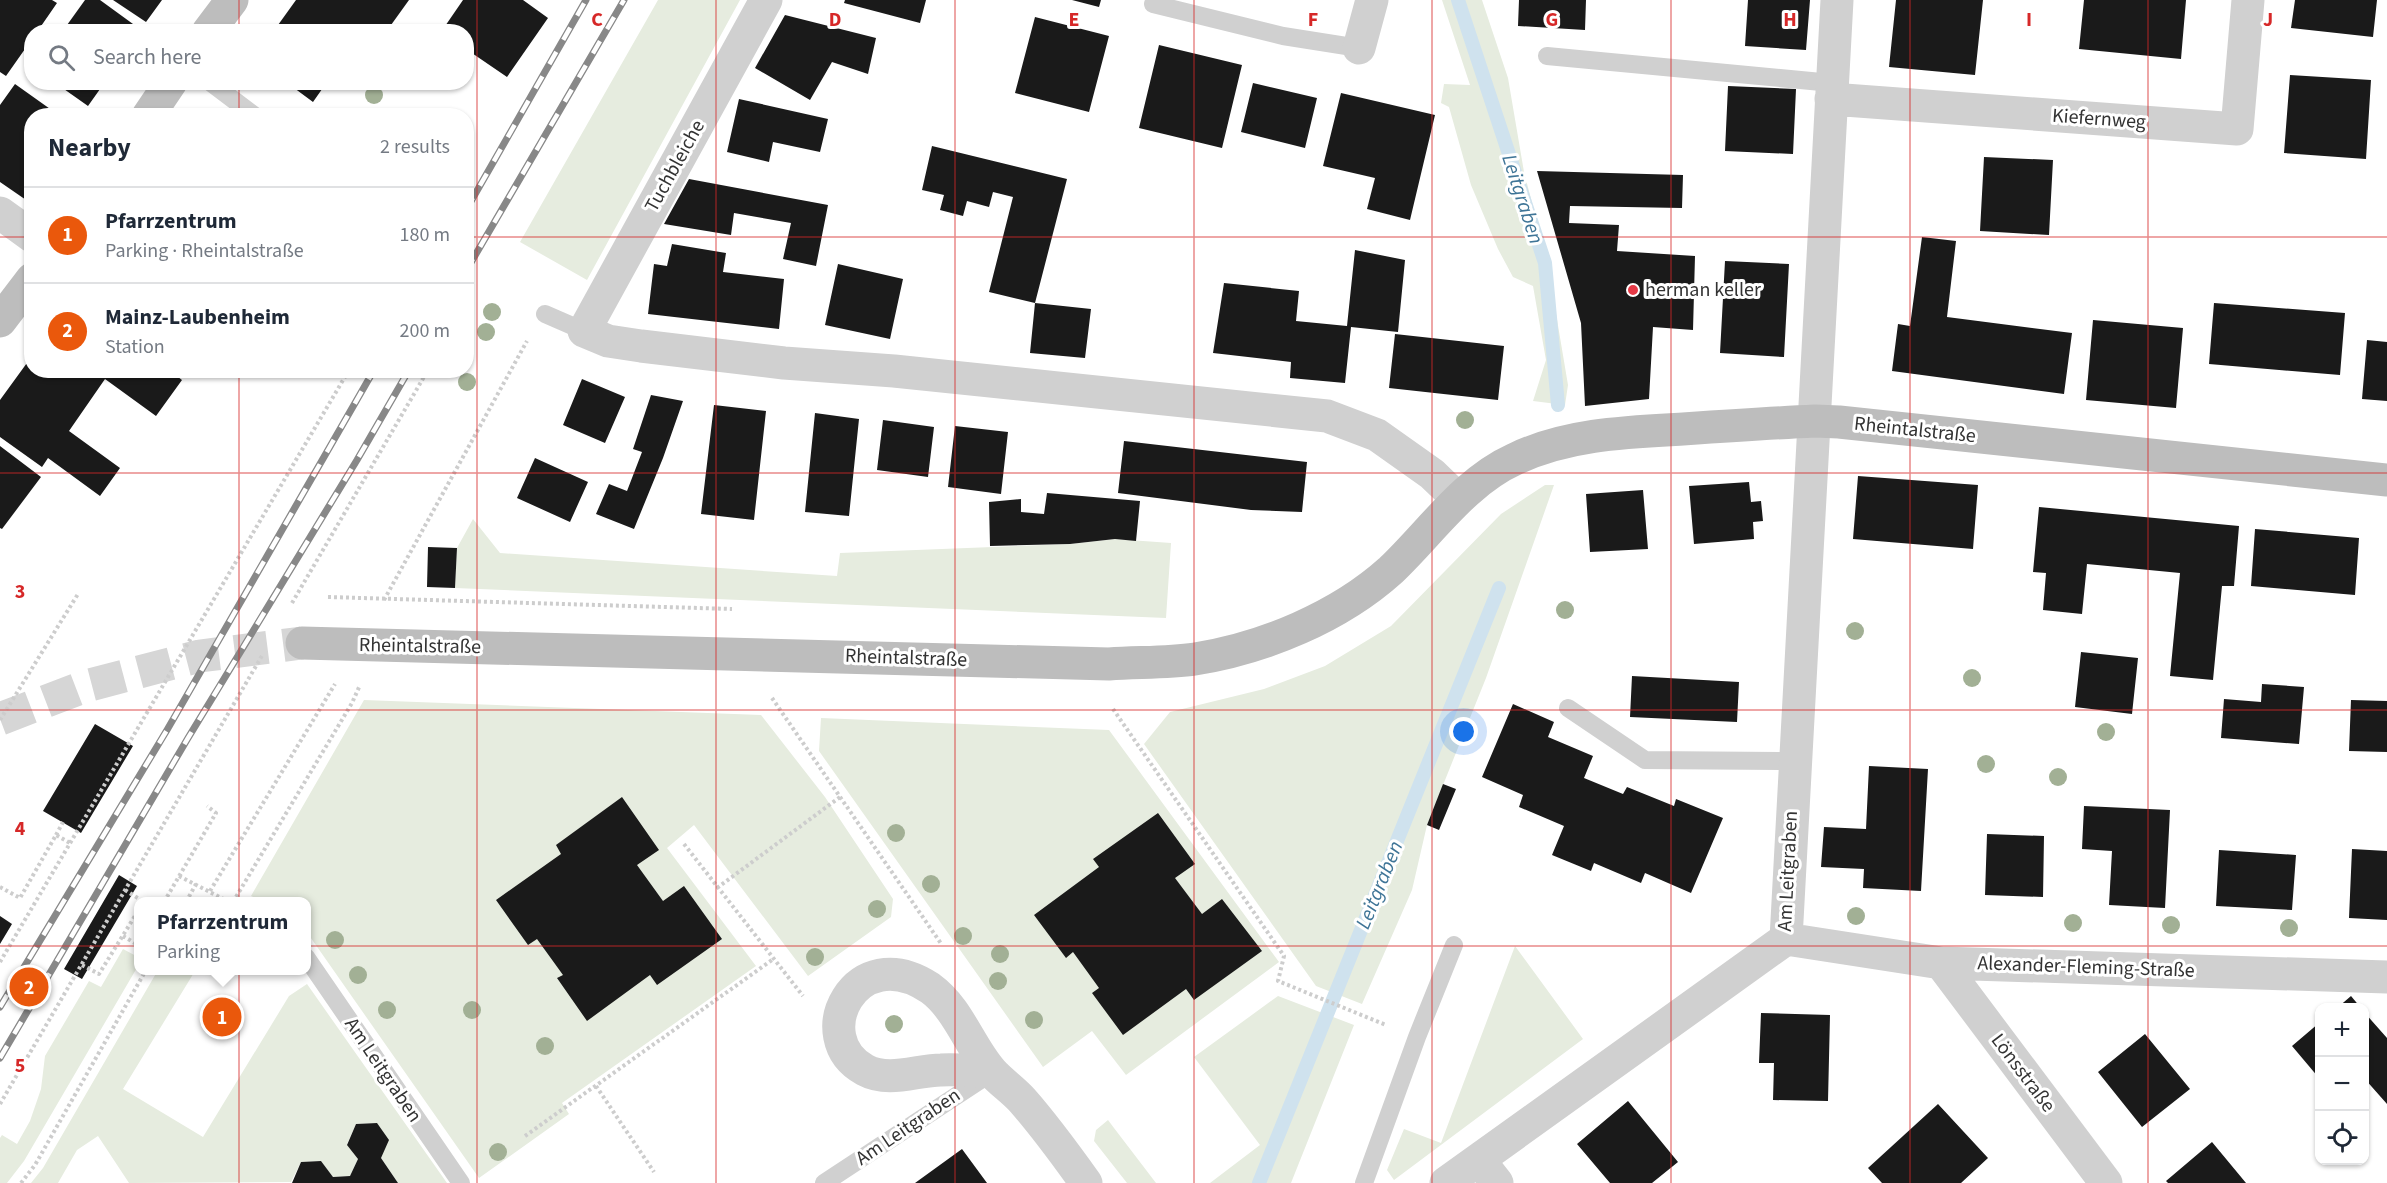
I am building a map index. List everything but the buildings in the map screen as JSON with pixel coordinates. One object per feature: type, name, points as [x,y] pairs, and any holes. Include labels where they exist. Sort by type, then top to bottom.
[{"type":"street","points":[[214,24],[232,0]]},
{"type":"street","name":"Tuchbleiche","points":[[584,330],[766,0]]},
{"type":"street","points":[[1359,48],[1372,0]]},
{"type":"street","points":[[1815,421],[1837,0]]},
{"type":"street","name":"Kiefernweg","points":[[1832,91],[2237,129],[2248,0]]},
{"type":"street","points":[[153,108],[166,90]]},
{"type":"street","points":[[0,213],[24,230]]},
{"type":"street","points":[[0,321],[24,290]]},
{"type":"street","points":[[584,330],[608,341],[677,350],[1327,416],[1377,435],[1432,474],[1458,499]]},
{"type":"street","name":"Rheintalstraße","points":[[302,643],[1109,664],[1194,659],[1239,650],[1279,638],[1359,594],[1389,571],[1458,499],[1485,477],[1515,459],[1571,440],[1615,433],[1815,421],[1862,424],[2387,480]]},
{"type":"street","name":"Am Leitgraben","points":[[1446,1183],[1488,1172],[1786,939],[1815,421]]},
{"type":"street","name":"Alexander-Fleming-Straße","points":[[1786,939],[1941,963],[2387,977]]},
{"type":"street","name":"Lönsstraße","points":[[1941,963],[2106,1183]]},
{"type":"street","points":[[841,1012],[849,995],[858,984],[874,976],[892,975],[911,978],[931,989],[948,1005],[992,1072],[1021,1099],[1086,1183]]},
{"type":"street","name":"Am Leitgraben","points":[[841,1012],[838,1034],[847,1055],[865,1070],[888,1076],[941,1070],[992,1072]]},
{"type":"lane","points":[[1153,4],[1283,36],[1359,48]]},
{"type":"lane","points":[[1547,56],[1832,91]]},
{"type":"lane","points":[[221,90],[244,108]]},
{"type":"lane","points":[[545,314],[584,330]]},
{"type":"lane","points":[[1568,708],[1645,760],[1795,761]]},
{"type":"lane","points":[[1364,1183],[1454,945]]},
{"type":"lane","name":"Am Leitgraben","points":[[311,964],[461,1183]]},
{"type":"lane","name":"Am Leitgraben","points":[[824,1183],[992,1072]]},
{"type":"path","points":[[392,585],[528,339],[545,314]]},
{"type":"path","points":[[0,962],[344,378]]},
{"type":"path","points":[[292,605],[423,378]]},
{"type":"path","points":[[0,720],[78,594]]},
{"type":"path","points":[[0,1104],[268,645]]},
{"type":"path","points":[[236,897],[352,703],[362,680]]},
{"type":"path","points":[[210,891],[327,698]]},
{"type":"path","points":[[772,699],[916,909]]},
{"type":"path","points":[[1113,709],[1284,956],[1278,981],[1358,1014]]},
{"type":"path","points":[[717,888],[840,797]]},
{"type":"path","points":[[167,897],[216,813],[207,806]]},
{"type":"path","points":[[0,887],[20,898],[63,822]]},
{"type":"path","points":[[56,835],[70,843]]},
{"type":"path","points":[[684,844],[800,995],[841,1012]]},
{"type":"path","points":[[179,876],[220,897]]},
{"type":"path","points":[[189,897],[196,884]]},
{"type":"path","points":[[125,890],[136,897]]},
{"type":"path","points":[[82,965],[99,974],[134,918]]},
{"type":"path","points":[[123,936],[134,943]]},
{"type":"path","points":[[525,1136],[772,960]]},
{"type":"path","points":[[21,1183],[35,1165],[143,975]]},
{"type":"path","points":[[596,1086],[654,1172]]},
{"type":"shaded area","points":[[658,0],[740,0],[587,280],[520,242]]},
{"type":"shaded area","points":[[1442,0],[1482,0],[1508,78],[1524,172],[1547,260],[1568,385],[1565,405],[1533,401],[1546,360],[1533,286],[1513,277],[1498,249],[1471,185],[1449,107],[1441,103],[1444,84],[1470,85]]},
{"type":"shaded area","points":[[1545,485],[1554,485],[1486,678],[1427,825],[1412,890],[1362,1004],[1316,986],[1144,744],[1170,712],[1264,689],[1325,666],[1391,626],[1501,514]]},
{"type":"shaded area","points":[[473,519],[500,553],[837,576],[840,553],[1070,544],[1115,539],[1171,543],[1166,618],[455,588],[457,548]]},
{"type":"shaded area","points":[[364,700],[761,715],[825,797],[893,899],[891,917],[808,976],[694,825],[667,848],[756,966],[562,1103],[569,1114],[479,1178],[311,938],[311,897],[251,896]]},
{"type":"shaded area","points":[[821,718],[1109,730],[1279,962],[1126,1075],[1092,1031],[1043,1067],[819,751]]},
{"type":"shaded area","points":[[1515,946],[1583,1039],[1394,1180],[1387,1170],[1404,1129],[1441,1143]]},
{"type":"shaded area","points":[[123,949],[134,955],[134,973],[24,1161],[7,1183],[0,1183],[0,1138],[2,1135],[17,1144],[30,1121],[41,1089],[45,1056],[89,981],[101,987]]},
{"type":"shaded area","points":[[155,975],[193,975],[123,1089],[203,1137],[289,996],[307,984],[447,1183],[398,1183],[381,1158],[377,1123],[356,1124],[347,1144],[358,1159],[350,1176],[333,1177],[321,1161],[301,1162],[291,1182],[129,1183],[98,1136],[77,1150],[58,1183],[31,1183],[43,1168]]},
{"type":"shaded area","points":[[1278,996],[1354,1025],[1291,1183],[1210,1183],[1260,1145],[1194,1057]]},
{"type":"shaded area","points":[[1108,1120],[1156,1183],[1127,1183],[1094,1141],[1096,1130]]},
{"type":"waterway","name":"Leitgraben","points":[[1458,0],[1545,263],[1558,405]]},
{"type":"waterway","name":"Leitgraben","points":[[1259,1183],[1499,588]]},
{"type":"tunnel","points":[[0,719],[86,686],[200,656],[302,643]]},
{"type":"railway","points":[[474,196],[586,0]]},
{"type":"railway","points":[[474,257],[624,0]]},
{"type":"railway","points":[[0,1007],[167,730],[369,378]]},
{"type":"railway","points":[[0,1058],[188,738],[404,378]]},
{"type":"place","name":"herman keller","points":[[1633,290]]},
{"type":"place","name":"Mainz-Laubenheim","points":[[29,987]]},
{"type":"place","name":"Pfarrzentrum","points":[[222,1017]]}]
